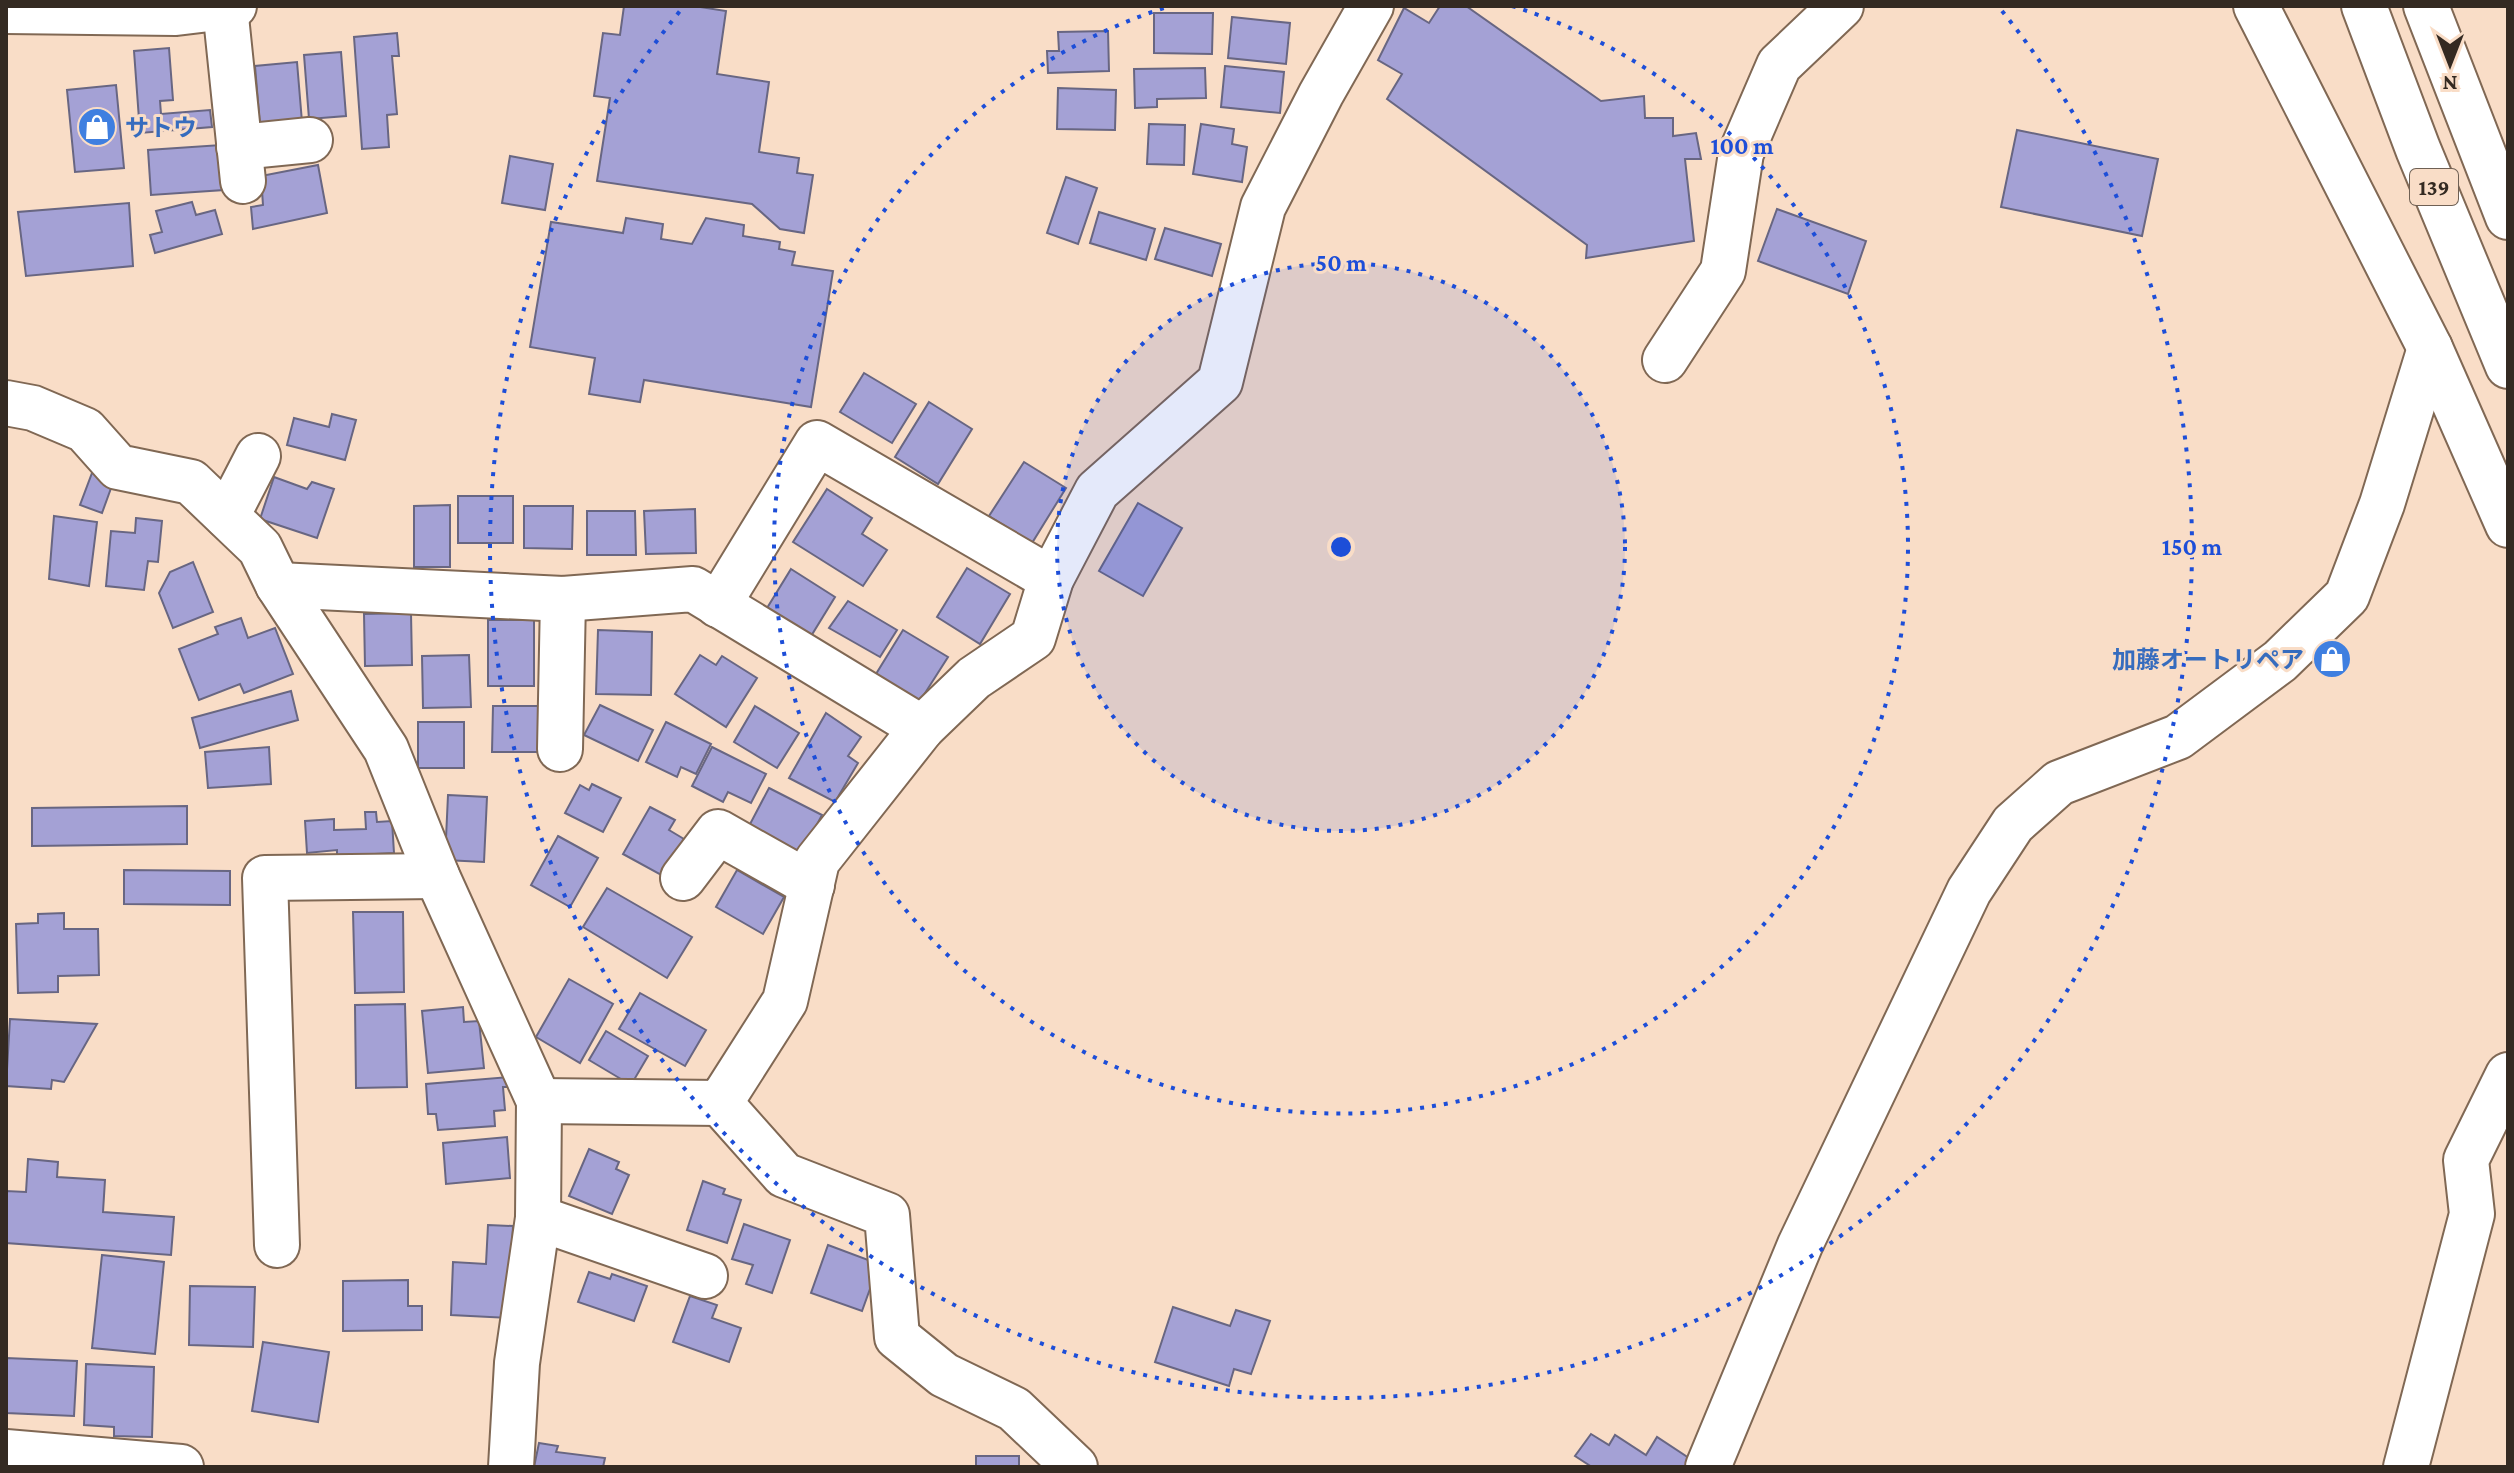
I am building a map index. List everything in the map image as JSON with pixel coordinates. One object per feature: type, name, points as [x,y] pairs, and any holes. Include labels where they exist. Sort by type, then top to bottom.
[{"type":"main road","points":[[6,11],[176,13],[234,6]]},
{"type":"main road","points":[[720,1103],[785,1001],[817,861],[922,728],[974,678],[1033,638],[1051,579],[1097,491],[1220,382],[1263,207],[1371,6]]},
{"type":"main road","points":[[1665,360],[1723,271],[1741,153],[1779,65],[1841,6]]},
{"type":"main road","points":[[2256,6],[2430,348],[2508,525]]},
{"type":"main road","name":"139","points":[[2364,6],[2418,149],[2508,366]]},
{"type":"main road","name":"139","points":[[2426,6],[2508,217]]},
{"type":"main road","points":[[225,7],[241,164],[310,140]]},
{"type":"main road","points":[[1708,1467],[1800,1245],[1969,891],[2013,824],[2059,783],[2178,737],[2280,661],[2347,596],[2382,504],[2430,348]]},
{"type":"main road","points":[[6,403],[33,408],[85,430],[118,467],[191,482],[260,548],[278,585],[386,749],[437,876],[539,1101],[538,1218],[517,1363],[511,1467]]},
{"type":"main road","points":[[718,605],[817,443],[1051,579]]},
{"type":"main road","points":[[227,516],[258,456]]},
{"type":"main road","points":[[278,585],[563,599],[693,589],[922,728]]},
{"type":"main road","points":[[560,749],[563,599]]},
{"type":"main road","points":[[683,878],[718,832],[812,885]]},
{"type":"main road","points":[[277,1245],[265,878],[437,876]]},
{"type":"main road","points":[[2406,1467],[2472,1214],[2466,1160],[2508,1075]]},
{"type":"main road","points":[[539,1101],[720,1103],[784,1175],[887,1215],[897,1337],[944,1375],[1014,1409],[1075,1467]]},
{"type":"main road","points":[[538,1218],[705,1276]]},
{"type":"main road","points":[[6,1452],[181,1467]]},
{"type":"building","points":[[624,6],[694,6],[726,11],[717,74],[769,82],[759,152],[799,158],[797,173],[813,175],[804,233],[780,229],[752,204],[597,181],[610,98],[594,96],[603,33],[620,35]]},
{"type":"building","points":[[1440,6],[1466,6],[1601,101],[1644,96],[1645,118],[1673,118],[1673,136],[1696,133],[1701,159],[1685,159],[1694,241],[1586,258],[1587,245],[1387,99],[1402,74],[1378,60],[1404,8],[1429,23]]},
{"type":"building","points":[[1154,13],[1213,13],[1212,54],[1154,53]]},
{"type":"building","points":[[1232,17],[1290,23],[1286,64],[1228,58]]},
{"type":"building","points":[[1108,31],[1109,71],[1048,73],[1047,51],[1059,51],[1058,32]]},
{"type":"building","points":[[397,33],[399,56],[392,56],[397,114],[387,115],[389,147],[362,149],[354,37]]},
{"type":"building","points":[[169,48],[173,100],[160,101],[161,114],[210,110],[212,127],[140,133],[134,51]]},
{"type":"building","points":[[341,52],[346,116],[309,119],[304,55]]},
{"type":"building","points":[[297,62],[302,122],[260,126],[255,66]]},
{"type":"building","points":[[1225,66],[1284,72],[1280,113],[1221,107]]},
{"type":"building","points":[[1205,68],[1206,98],[1157,99],[1157,107],[1135,108],[1134,69]]},
{"type":"building","points":[[116,85],[124,168],[75,172],[67,90]]},
{"type":"building","points":[[1058,88],[1116,90],[1115,130],[1057,129]]},
{"type":"building","points":[[1149,124],[1185,125],[1184,165],[1147,164]]},
{"type":"building","points":[[1201,124],[1234,129],[1232,144],[1247,147],[1242,182],[1193,174]]},
{"type":"building","points":[[2017,130],[2158,159],[2142,236],[2001,207]]},
{"type":"building","points":[[221,145],[224,190],[151,195],[148,150]]},
{"type":"building","points":[[510,156],[553,164],[545,210],[502,203]]},
{"type":"building","points":[[318,165],[327,213],[253,229],[251,207],[263,205],[261,176]]},
{"type":"building","points":[[1066,177],[1097,188],[1078,244],[1047,233]]},
{"type":"building","points":[[192,202],[196,215],[215,210],[222,234],[155,253],[150,235],[162,232],[156,211]]},
{"type":"building","points":[[129,203],[133,266],[26,276],[18,212]]},
{"type":"building","points":[[1777,209],[1866,241],[1848,294],[1758,261]]},
{"type":"building","points":[[1099,212],[1155,229],[1146,260],[1090,243]]},
{"type":"building","points":[[626,218],[663,224],[661,239],[692,244],[706,218],[744,225],[743,236],[780,242],[779,249],[795,252],[792,265],[833,271],[811,407],[644,380],[640,402],[589,394],[595,358],[530,347],[551,222],[623,233]]},
{"type":"building","points":[[1165,228],[1221,244],[1212,276],[1155,259]]},
{"type":"building","points":[[864,373],[916,404],[892,443],[840,412]]},
{"type":"building","points":[[929,402],[972,429],[938,484],[895,457]]},
{"type":"building","points":[[332,414],[356,420],[345,460],[287,445],[294,418],[329,427]]},
{"type":"building","points":[[1024,462],[1066,488],[1032,543],[989,516]]},
{"type":"building","points":[[92,473],[114,480],[102,513],[80,505]]},
{"type":"building","points":[[274,477],[307,489],[312,482],[334,489],[317,538],[260,519]]},
{"type":"building","points":[[827,489],[872,518],[862,534],[887,550],[863,586],[793,542]]},
{"type":"building","points":[[458,496],[513,496],[513,543],[458,543]]},
{"type":"building","points":[[1138,503],[1182,528],[1143,596],[1099,571]]},
{"type":"building","points":[[450,505],[450,567],[414,567],[414,506]]},
{"type":"building","points":[[524,506],[573,506],[572,549],[524,548]]},
{"type":"building","points":[[695,509],[696,553],[646,554],[644,511]]},
{"type":"building","points":[[587,511],[635,511],[636,555],[587,555]]},
{"type":"building","points":[[54,516],[97,522],[89,586],[49,579]]},
{"type":"building","points":[[136,518],[162,521],[158,562],[148,561],[144,590],[106,586],[111,531],[135,533]]},
{"type":"building","points":[[193,562],[213,612],[173,628],[159,593],[170,572]]},
{"type":"building","points":[[967,568],[1010,594],[980,644],[937,617]]},
{"type":"building","points":[[791,569],[835,597],[808,641],[764,613]]},
{"type":"building","points":[[848,601],[897,630],[880,657],[829,628]]},
{"type":"building","points":[[411,613],[412,665],[365,666],[364,614]]},
{"type":"building","points":[[241,618],[248,638],[275,628],[293,674],[244,693],[240,684],[199,700],[179,649],[218,634],[215,627]]},
{"type":"building","points":[[488,620],[534,620],[534,686],[488,686]]},
{"type":"building","points":[[598,630],[652,632],[651,695],[596,694]]},
{"type":"building","points":[[903,630],[948,657],[920,701],[876,674]]},
{"type":"building","points":[[469,655],[471,707],[423,708],[422,656]]},
{"type":"building","points":[[700,655],[716,665],[722,656],[757,678],[726,727],[675,694]]},
{"type":"building","points":[[291,691],[298,720],[200,748],[192,718]]},
{"type":"building","points":[[600,705],[653,730],[638,761],[584,735]]},
{"type":"building","points":[[493,706],[539,706],[538,752],[492,752]]},
{"type":"building","points":[[755,706],[799,733],[777,768],[734,742]]},
{"type":"building","points":[[826,713],[861,737],[848,756],[858,763],[835,802],[789,778]]},
{"type":"building","points":[[418,722],[464,722],[464,768],[418,768]]},
{"type":"building","points":[[666,722],[711,744],[696,774],[681,767],[677,777],[646,762]]},
{"type":"building","points":[[269,747],[271,784],[208,788],[205,752]]},
{"type":"building","points":[[712,747],[766,774],[751,803],[728,792],[723,802],[692,786]]},
{"type":"building","points":[[592,784],[621,798],[603,832],[565,813],[580,785],[589,790]]},
{"type":"building","points":[[769,788],[822,815],[802,853],[749,826]]},
{"type":"building","points":[[448,795],[487,797],[484,862],[445,860]]},
{"type":"building","points":[[187,806],[187,844],[32,846],[32,808]]},
{"type":"building","points":[[650,807],[675,820],[669,830],[684,839],[663,876],[623,854]]},
{"type":"building","points":[[365,812],[376,812],[377,822],[392,821],[394,853],[337,856],[337,850],[307,853],[305,821],[334,819],[334,830],[366,829]]},
{"type":"building","points":[[558,836],[598,858],[570,907],[531,885]]},
{"type":"building","points":[[124,870],[230,871],[230,905],[124,904]]},
{"type":"building","points":[[737,870],[784,897],[763,934],[716,907]]},
{"type":"building","points":[[607,888],[692,937],[667,978],[583,927]]},
{"type":"building","points":[[353,912],[403,912],[404,992],[355,993]]},
{"type":"building","points":[[64,913],[64,929],[98,929],[99,975],[58,976],[58,992],[18,993],[16,924],[38,923],[38,914]]},
{"type":"building","points":[[569,979],[613,1004],[580,1063],[536,1037]]},
{"type":"building","points":[[640,993],[706,1030],[685,1066],[619,1029]]},
{"type":"building","points":[[405,1004],[407,1087],[356,1088],[355,1005]]},
{"type":"building","points":[[463,1007],[464,1022],[479,1021],[484,1068],[428,1073],[422,1011]]},
{"type":"building","points":[[10,1019],[97,1024],[64,1082],[52,1080],[51,1089],[6,1086]]},
{"type":"building","points":[[606,1031],[648,1056],[631,1085],[589,1060]]},
{"type":"building","points":[[509,1077],[510,1087],[503,1087],[505,1110],[494,1111],[495,1126],[438,1130],[436,1114],[428,1114],[426,1084]]},
{"type":"building","points":[[507,1137],[510,1178],[446,1184],[443,1143]]},
{"type":"building","points":[[589,1149],[619,1162],[616,1169],[629,1175],[612,1214],[569,1196]]},
{"type":"building","points":[[28,1159],[58,1162],[57,1177],[105,1180],[103,1212],[174,1217],[171,1255],[6,1243],[6,1191],[26,1192]]},
{"type":"building","points":[[703,1181],[725,1189],[723,1194],[741,1200],[727,1243],[687,1230]]},
{"type":"building","points":[[744,1224],[790,1240],[772,1293],[746,1284],[753,1265],[732,1259]]},
{"type":"building","points":[[488,1225],[513,1226],[509,1318],[451,1315],[453,1262],[486,1264]]},
{"type":"building","points":[[828,1245],[879,1264],[862,1311],[811,1293]]},
{"type":"building","points":[[102,1255],[164,1262],[155,1354],[92,1348]]},
{"type":"building","points":[[589,1272],[610,1279],[612,1274],[647,1286],[634,1321],[578,1302]]},
{"type":"building","points":[[408,1280],[408,1306],[422,1306],[422,1330],[343,1331],[343,1281]]},
{"type":"building","points":[[190,1286],[255,1287],[253,1347],[189,1345]]},
{"type":"building","points":[[690,1296],[717,1305],[712,1318],[741,1328],[729,1362],[673,1342]]},
{"type":"building","points":[[1173,1307],[1230,1326],[1236,1310],[1270,1321],[1251,1374],[1234,1369],[1229,1386],[1155,1362]]},
{"type":"building","points":[[263,1342],[329,1352],[318,1422],[252,1411]]},
{"type":"building","points":[[6,1358],[77,1361],[74,1416],[6,1413]]},
{"type":"building","points":[[86,1364],[154,1367],[152,1437],[114,1436],[114,1427],[84,1425]]},
{"type":"building","points":[[1591,1434],[1609,1445],[1615,1435],[1646,1455],[1657,1437],[1698,1464],[1696,1467],[1592,1467],[1575,1456]]},
{"type":"building","points":[[539,1443],[558,1446],[556,1452],[605,1458],[603,1467],[534,1467]]},
{"type":"building","points":[[976,1456],[1019,1456],[1019,1467],[976,1467]]},
{"type":"place","name":"サトウ","points":[[97,127]]},
{"type":"place","name":"加藤オートリペア","points":[[2332,659]]}]
